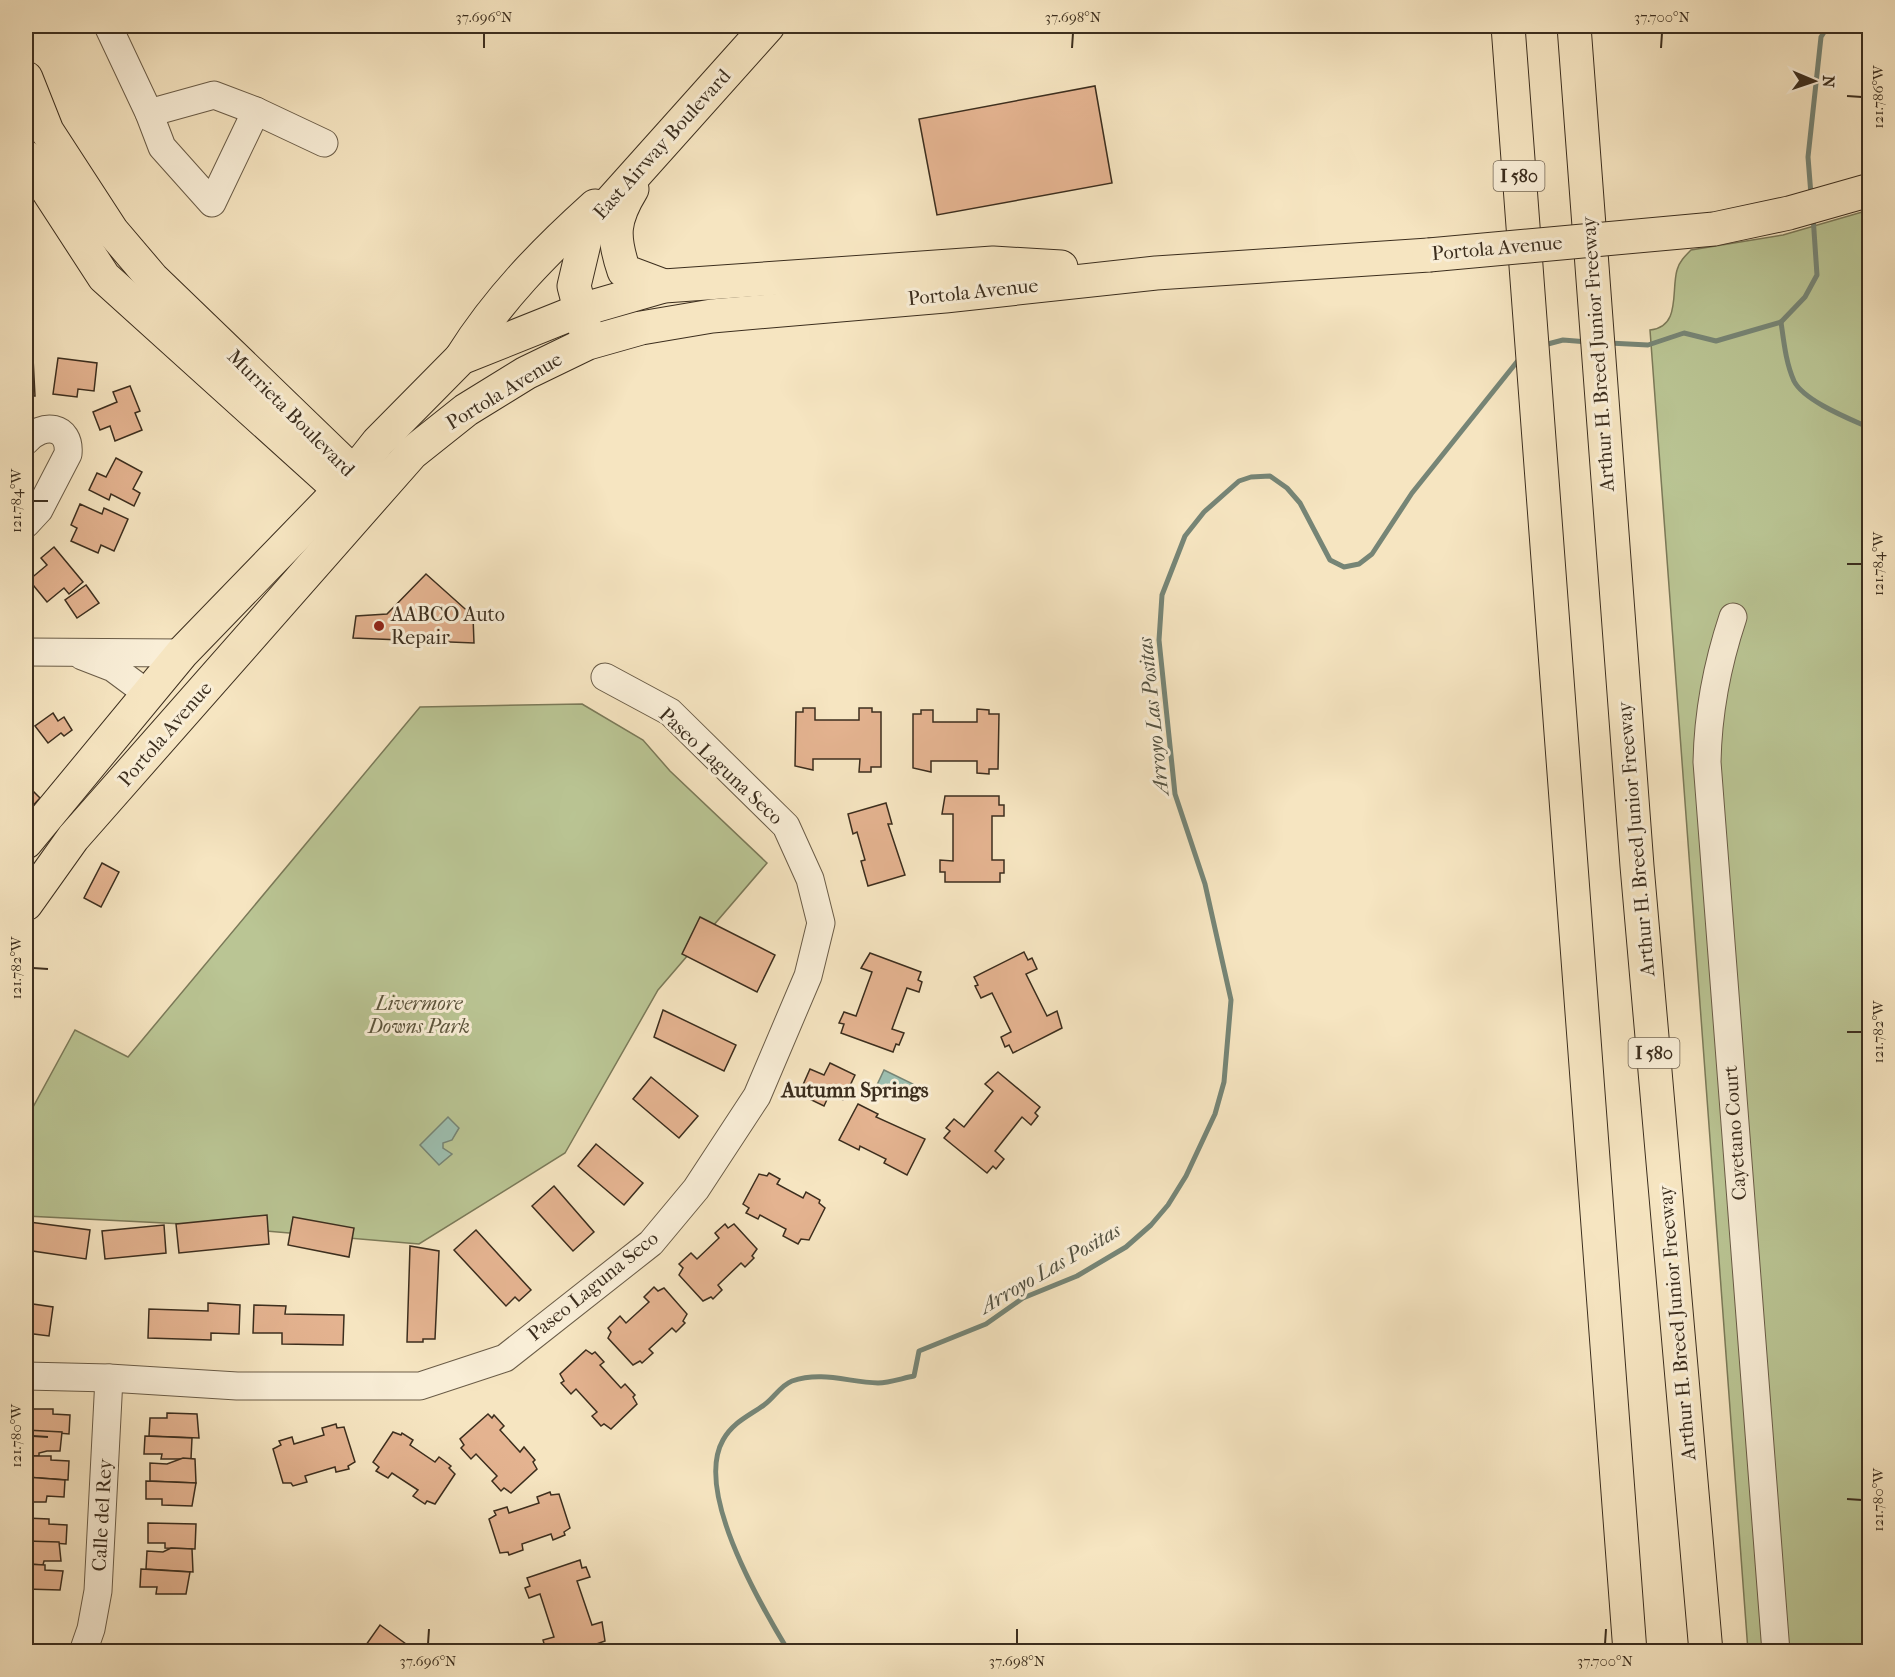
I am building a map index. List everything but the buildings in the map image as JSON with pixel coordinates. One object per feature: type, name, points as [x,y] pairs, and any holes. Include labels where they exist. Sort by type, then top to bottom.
[{"type":"main road","name":"East Airway Boulevard","points":[[588,343],[574,286],[588,227],[768,26]]},
{"type":"main road","name":"I 580","points":[[1508,26],[1630,1652]]},
{"type":"main road","name":"Arthur H. Breed Junior Freeway","points":[[1574,26],[1638,878],[1706,1652]]},
{"type":"main road","name":"Murrieta Boulevard","points":[[26,78],[47,131],[119,239],[152,278],[355,487]]},
{"type":"main road","name":"East Airway Boulevard","points":[[581,310],[622,205],[660,145]]},
{"type":"main road","points":[[461,358],[484,320],[512,288],[553,245],[660,145]]},
{"type":"main road","name":"Murrieta Boulevard","points":[[26,158],[104,277],[355,487]]},
{"type":"main road","name":"Portola Avenue","points":[[26,842],[182,653],[355,487],[412,453],[466,410],[526,373],[588,343],[641,328],[712,316],[945,296],[1156,273],[1429,255],[1714,229],[1789,213],[1869,190]]},
{"type":"main road","points":[[615,222],[616,243],[624,271],[664,286]]},
{"type":"main road","name":"Portola Avenue","points":[[26,904],[78,832],[355,487],[378,442],[461,358],[581,310],[664,286],[993,263],[1156,273]]},
{"type":"street","points":[[108,26],[149,113],[162,147],[212,203],[255,111]]},
{"type":"street","points":[[149,113],[214,95],[324,143]]},
{"type":"street","points":[[26,441],[41,429],[52,429],[62,433],[69,444],[68,454],[39,510],[26,524]]},
{"type":"street","name":"Cayetano Court","points":[[1733,617],[1714,686],[1708,724],[1707,762],[1776,1652]]},
{"type":"street","points":[[26,652],[182,653]]},
{"type":"street","points":[[78,654],[113,669],[148,694]]},
{"type":"street","name":"Paseo Laguna Seco","points":[[26,1377],[110,1377],[237,1386],[420,1386],[505,1358],[651,1243],[696,1189],[757,1096],[808,976],[820,923],[810,879],[786,826],[670,712],[605,677]]},
{"type":"street","name":"Calle del Rey","points":[[83,1652],[91,1629],[98,1591],[110,1377]]},
{"type":"green space","points":[[1869,210],[1869,1651],[1748,1651],[1650,330],[1660,327],[1671,315],[1677,270],[1691,250],[1783,235]]},
{"type":"green space","name":"Livermore Downs Park","points":[[582,704],[643,740],[670,771],[767,863],[658,990],[565,1153],[419,1244],[184,1224],[26,1216],[26,1120],[75,1030],[128,1057],[420,707]]},
{"type":"shaded area","points":[[884,1070],[913,1084],[906,1099],[877,1085]]},
{"type":"shaded area","points":[[448,1117],[459,1128],[452,1140],[443,1143],[443,1148],[452,1154],[439,1165],[420,1145]]},
{"type":"waterway","name":"Arroyo Las Positas","points":[[1811,195],[1808,157],[1821,37],[1828,26]]},
{"type":"waterway","name":"Arroyo Las Positas","points":[[1609,343],[1648,345],[1684,333],[1716,341],[1781,322],[1805,297],[1817,275],[1813,216]]},
{"type":"waterway","points":[[1781,322],[1789,367],[1799,388],[1828,409],[1870,428]]},
{"type":"waterway","name":"Arroyo Las Positas","points":[[1544,345],[1563,340],[1588,342]]},
{"type":"waterway","name":"Arroyo Las Positas","points":[[789,1652],[748,1578],[724,1517],[717,1488],[716,1462],[727,1434],[736,1424],[764,1405],[792,1381],[824,1377],[878,1383],[914,1376],[919,1351],[986,1324],[1023,1298],[1077,1276],[1126,1247],[1151,1225],[1168,1205],[1186,1176],[1215,1114],[1224,1082],[1231,1000],[1205,884],[1175,794],[1159,640],[1162,595],[1185,536],[1204,512],[1239,481],[1251,477],[1270,476],[1287,488],[1300,503],[1330,560],[1344,567],[1359,564],[1372,554],[1412,493],[1520,358]]},
{"type":"place","name":"AABCO Auto Repair","points":[[379,626]]},
{"type":"district","name":"Autumn Springs","points":[[855,1090]]}]
